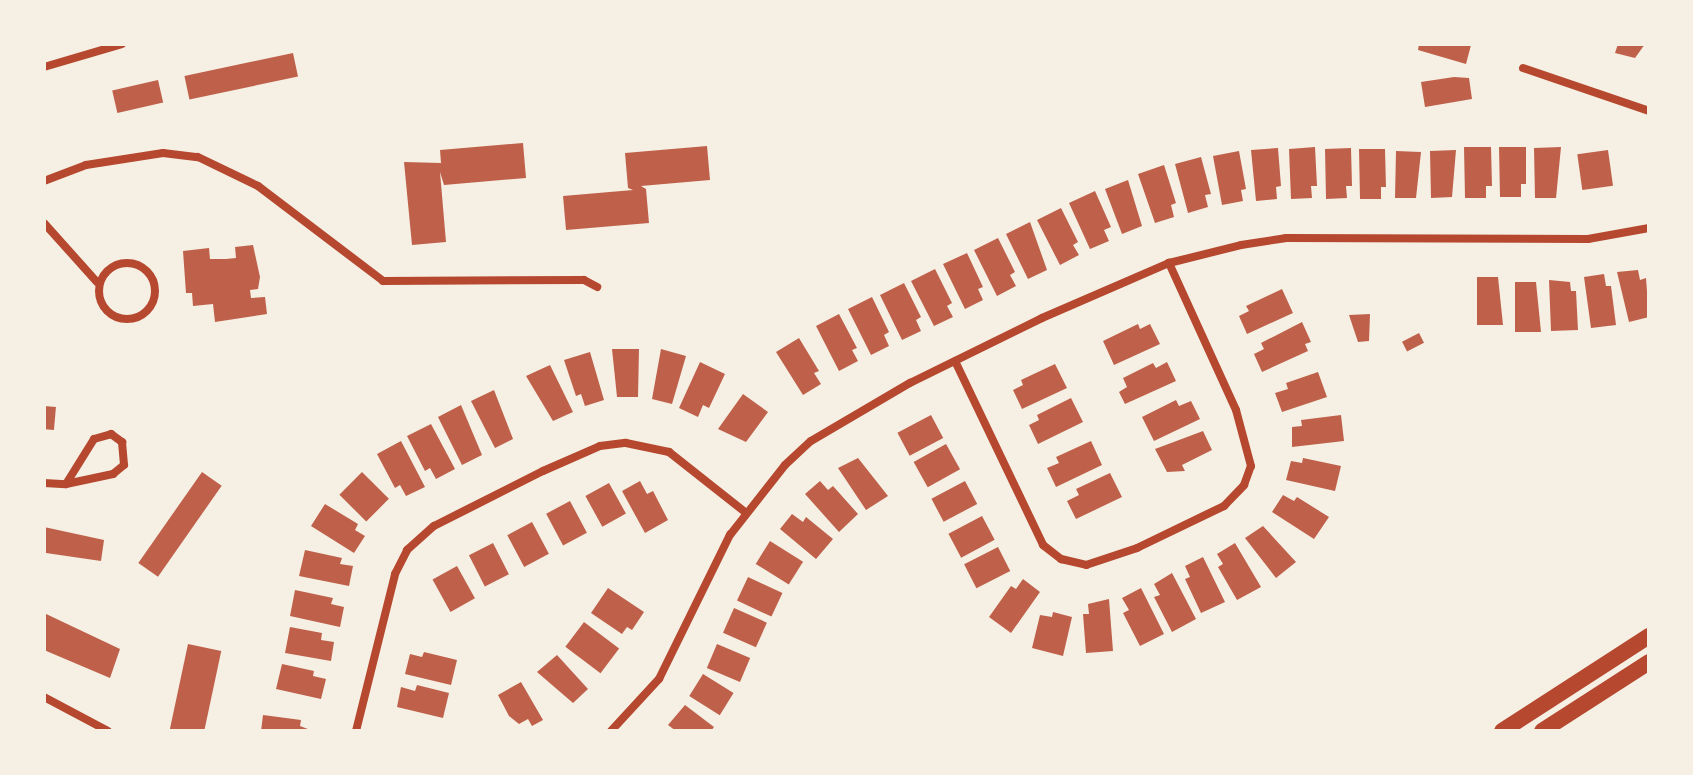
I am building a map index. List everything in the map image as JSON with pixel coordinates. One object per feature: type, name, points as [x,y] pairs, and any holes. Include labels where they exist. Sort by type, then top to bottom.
[{"type":"highway","points":[[1502,731],[1649,636]]},
{"type":"highway","points":[[1542,731],[1649,662]]},
{"type":"street","points":[[44,67],[122,44]]},
{"type":"street","points":[[1523,68],[1649,111]]},
{"type":"street","points":[[44,181],[117,160],[163,153],[198,157],[258,186],[383,281],[584,280],[597,287]]},
{"type":"street","points":[[44,223],[97,282],[113,317],[133,319],[152,307],[153,279],[140,263],[128,261],[106,271],[97,282]]},
{"type":"street","points":[[611,731],[659,679],[745,512],[811,441],[955,361],[1169,263],[1286,238],[1588,239],[1649,228]]},
{"type":"street","points":[[955,361],[1043,545],[1061,559],[1086,565],[1137,548],[1224,506],[1244,485],[1251,466],[1236,410],[1169,263]]},
{"type":"street","points":[[44,483],[66,484],[113,474],[124,465],[122,442],[111,434],[94,439],[66,484]]},
{"type":"street","points":[[356,731],[395,574],[407,550],[434,526],[600,446],[626,443],[669,452],[745,512]]},
{"type":"street","points":[[44,697],[108,731]]},
{"type":"building","points":[[1419,44],[1471,45],[1466,64],[1418,50]]},
{"type":"building","points":[[1618,44],[1645,44],[1635,58],[1615,53]]},
{"type":"building","points":[[293,53],[298,76],[189,100],[184,76]]},
{"type":"building","points":[[1469,78],[1472,99],[1425,107],[1421,82]]},
{"type":"building","points":[[158,80],[163,102],[117,113],[112,91]]},
{"type":"building","points":[[523,143],[526,178],[444,185],[440,172],[446,242],[412,245],[404,162],[441,163],[440,150]]},
{"type":"building","points":[[707,146],[710,180],[641,186],[646,189],[649,223],[566,230],[563,196],[633,190],[628,188],[625,153]]},
{"type":"building","points":[[1315,147],[1317,186],[1311,186],[1312,198],[1291,199],[1289,149]]},
{"type":"building","points":[[1464,147],[1491,147],[1492,186],[1486,186],[1486,198],[1465,198]]},
{"type":"building","points":[[1499,147],[1526,147],[1526,184],[1521,184],[1521,197],[1500,197]]},
{"type":"building","points":[[1561,147],[1556,198],[1535,198],[1534,148]]},
{"type":"building","points":[[1278,148],[1281,186],[1276,187],[1277,199],[1256,201],[1251,150]]},
{"type":"building","points":[[1351,148],[1352,186],[1346,186],[1347,198],[1326,199],[1325,149]]},
{"type":"building","points":[[1359,149],[1385,149],[1386,187],[1381,187],[1381,199],[1360,199]]},
{"type":"building","points":[[1456,150],[1452,197],[1431,198],[1430,151]]},
{"type":"building","points":[[1608,150],[1613,186],[1582,190],[1577,154]]},
{"type":"building","points":[[1239,151],[1246,189],[1241,190],[1243,201],[1222,205],[1213,156]]},
{"type":"building","points":[[1396,151],[1421,152],[1416,198],[1395,198]]},
{"type":"building","points":[[1201,157],[1211,194],[1205,195],[1208,207],[1188,213],[1175,164]]},
{"type":"building","points":[[1164,165],[1176,203],[1171,205],[1174,217],[1155,223],[1138,174]]},
{"type":"building","points":[[1128,180],[1142,226],[1122,234],[1105,189]]},
{"type":"building","points":[[1095,191],[1111,227],[1104,230],[1109,241],[1090,249],[1069,203]]},
{"type":"building","points":[[1061,208],[1078,242],[1073,245],[1079,255],[1060,265],[1037,220]]},
{"type":"building","points":[[1030,222],[1047,270],[1028,279],[1006,234]]},
{"type":"building","points":[[998,238],[1015,272],[1010,275],[1016,286],[997,296],[974,250]]},
{"type":"building","points":[[253,245],[260,277],[258,289],[250,290],[251,298],[265,297],[267,314],[215,322],[213,304],[193,306],[192,293],[186,293],[183,251],[209,248],[210,259],[226,259],[236,258],[235,247]]},
{"type":"building","points":[[967,253],[983,287],[978,289],[983,300],[965,309],[943,264]]},
{"type":"building","points":[[935,269],[952,303],[947,306],[953,317],[934,326],[911,281]]},
{"type":"building","points":[[1638,270],[1640,280],[1646,278],[1649,317],[1629,322],[1617,272]]},
{"type":"building","points":[[1604,274],[1606,286],[1611,286],[1616,325],[1591,328],[1584,277]]},
{"type":"building","points":[[1477,277],[1498,277],[1503,325],[1477,325]]},
{"type":"building","points":[[1549,280],[1570,282],[1571,291],[1576,291],[1578,330],[1551,331]]},
{"type":"building","points":[[1515,282],[1536,282],[1541,332],[1515,332]]},
{"type":"building","points":[[904,283],[921,317],[916,320],[921,331],[902,340],[880,295]]},
{"type":"building","points":[[1282,289],[1293,313],[1247,334],[1239,316],[1249,311],[1246,306]]},
{"type":"building","points":[[872,297],[889,332],[884,335],[889,346],[871,355],[848,309]]},
{"type":"building","points":[[839,314],[857,348],[852,350],[858,361],[839,371],[816,326]]},
{"type":"building","points":[[1370,314],[1369,341],[1358,342],[1349,315]]},
{"type":"building","points":[[1302,322],[1311,342],[1305,344],[1308,351],[1262,372],[1254,354],[1264,349],[1261,343]]},
{"type":"building","points":[[1138,324],[1140,329],[1150,324],[1160,344],[1114,365],[1103,341]]},
{"type":"building","points":[[1419,333],[1424,343],[1407,351],[1402,342]]},
{"type":"building","points":[[799,338],[819,371],[814,373],[821,384],[803,395],[776,352]]},
{"type":"building","points":[[612,349],[639,349],[638,397],[617,397]]},
{"type":"building","points":[[661,349],[686,356],[672,404],[652,399]]},
{"type":"building","points":[[590,352],[604,400],[585,406],[581,394],[576,396],[564,360]]},
{"type":"building","points":[[700,362],[725,374],[709,408],[703,405],[698,417],[679,408]]},
{"type":"building","points":[[1167,362],[1176,381],[1125,404],[1119,392],[1127,387],[1123,378],[1153,363],[1156,368]]},
{"type":"building","points":[[1055,364],[1067,388],[1022,409],[1013,390],[1023,385],[1021,380]]},
{"type":"building","points":[[550,365],[573,412],[553,421],[526,376]]},
{"type":"building","points":[[1318,372],[1327,397],[1282,412],[1275,393],[1288,389],[1286,383]]},
{"type":"building","points":[[494,390],[513,439],[495,448],[471,401]]},
{"type":"building","points":[[743,394],[768,412],[746,442],[718,429]]},
{"type":"building","points":[[1071,398],[1083,422],[1038,444],[1029,425],[1039,420],[1037,415]]},
{"type":"building","points":[[1176,400],[1179,406],[1191,401],[1200,419],[1154,441],[1142,417]]},
{"type":"building","points":[[461,405],[482,455],[462,465],[438,417]]},
{"type":"building","points":[[44,406],[56,407],[54,430],[44,429]]},
{"type":"building","points":[[931,415],[943,438],[910,456],[897,433]]},
{"type":"building","points":[[1341,415],[1344,441],[1292,447],[1292,427],[1302,426],[1301,420]]},
{"type":"building","points":[[431,424],[455,469],[436,479],[430,468],[425,471],[407,436]]},
{"type":"building","points":[[1203,431],[1212,450],[1182,465],[1185,471],[1167,472],[1155,449]]},
{"type":"building","points":[[401,441],[425,487],[406,496],[400,485],[395,488],[377,454]]},
{"type":"building","points":[[1091,441],[1102,465],[1056,487],[1047,468],[1059,463],[1056,457]]},
{"type":"building","points":[[946,444],[960,469],[928,487],[914,462]]},
{"type":"building","points":[[858,458],[888,496],[866,510],[838,468]]},
{"type":"building","points":[[1303,458],[1341,466],[1335,491],[1286,480],[1291,461],[1302,463]]},
{"type":"building","points":[[202,472],[222,486],[158,577],[138,563]]},
{"type":"building","points":[[362,472],[389,499],[366,521],[339,495]]},
{"type":"building","points":[[1110,473],[1122,497],[1076,519],[1067,501],[1079,495],[1076,489]]},
{"type":"building","points":[[640,481],[647,494],[653,491],[668,520],[645,533],[622,491]]},
{"type":"building","points":[[820,481],[828,490],[833,486],[858,514],[839,532],[805,494]]},
{"type":"building","points":[[965,481],[977,504],[944,522],[931,499]]},
{"type":"building","points":[[609,483],[626,514],[602,527],[585,496]]},
{"type":"building","points":[[1283,495],[1294,501],[1297,497],[1329,517],[1314,539],[1272,512]]},
{"type":"building","points":[[570,501],[587,533],[563,545],[546,514]]},
{"type":"building","points":[[325,504],[358,524],[355,530],[365,536],[354,553],[311,526]]},
{"type":"building","points":[[792,514],[803,522],[806,517],[833,539],[816,559],[780,529]]},
{"type":"building","points":[[982,516],[995,540],[961,558],[948,534]]},
{"type":"building","points":[[532,522],[549,554],[524,567],[507,535]]},
{"type":"building","points":[[1263,526],[1296,562],[1276,578],[1245,538]]},
{"type":"building","points":[[44,527],[104,540],[101,561],[46,553]]},
{"type":"building","points":[[770,541],[803,562],[789,585],[756,564]]},
{"type":"building","points":[[493,543],[509,574],[485,586],[469,555]]},
{"type":"building","points":[[1235,543],[1261,587],[1237,600],[1218,567],[1223,564],[1217,554]]},
{"type":"building","points":[[998,547],[1010,571],[976,588],[964,564]]},
{"type":"building","points":[[305,550],[342,558],[340,564],[353,566],[349,586],[299,576]]},
{"type":"building","points":[[1203,557],[1225,602],[1201,613],[1185,579],[1190,577],[1185,566]]},
{"type":"building","points":[[457,566],[475,598],[450,612],[433,580]]},
{"type":"building","points":[[1172,573],[1196,619],[1172,632],[1154,597],[1160,595],[1154,584]]},
{"type":"building","points":[[748,577],[782,593],[771,617],[737,601]]},
{"type":"building","points":[[1023,579],[1040,592],[1011,633],[989,617],[1011,586],[1016,589]]},
{"type":"building","points":[[608,588],[644,612],[632,630],[627,627],[622,634],[591,613]]},
{"type":"building","points":[[1141,588],[1164,634],[1140,646],[1123,613],[1129,610],[1122,598]]},
{"type":"building","points":[[295,590],[333,598],[331,604],[344,607],[340,627],[290,616]]},
{"type":"building","points":[[1109,599],[1113,651],[1086,653],[1083,614],[1089,614],[1088,604]]},
{"type":"building","points":[[734,608],[767,623],[756,647],[723,633]]},
{"type":"building","points":[[1053,612],[1072,617],[1063,656],[1032,648],[1040,615],[1052,617]]},
{"type":"building","points":[[44,613],[120,649],[110,678],[44,650]]},
{"type":"building","points":[[584,622],[619,648],[600,673],[565,647]]},
{"type":"building","points":[[290,627],[322,633],[321,640],[334,642],[331,661],[285,653]]},
{"type":"building","points":[[188,644],[221,651],[204,731],[170,731]]},
{"type":"building","points":[[717,644],[750,658],[740,682],[707,668]]},
{"type":"building","points":[[424,652],[457,660],[451,685],[405,674],[410,654],[422,657]]},
{"type":"building","points":[[557,655],[588,689],[573,703],[537,672]]},
{"type":"building","points":[[282,664],[314,671],[313,676],[326,679],[321,699],[276,689]]},
{"type":"building","points":[[703,674],[734,693],[720,715],[689,696]]},
{"type":"building","points":[[521,682],[543,720],[532,726],[528,719],[519,724],[509,716],[498,695]]},
{"type":"building","points":[[417,685],[449,693],[443,718],[397,707],[401,687],[415,691]]},
{"type":"building","points":[[685,705],[714,727],[711,731],[676,731],[668,725]]},
{"type":"building","points":[[263,715],[301,720],[300,726],[313,731],[261,731]]}]
